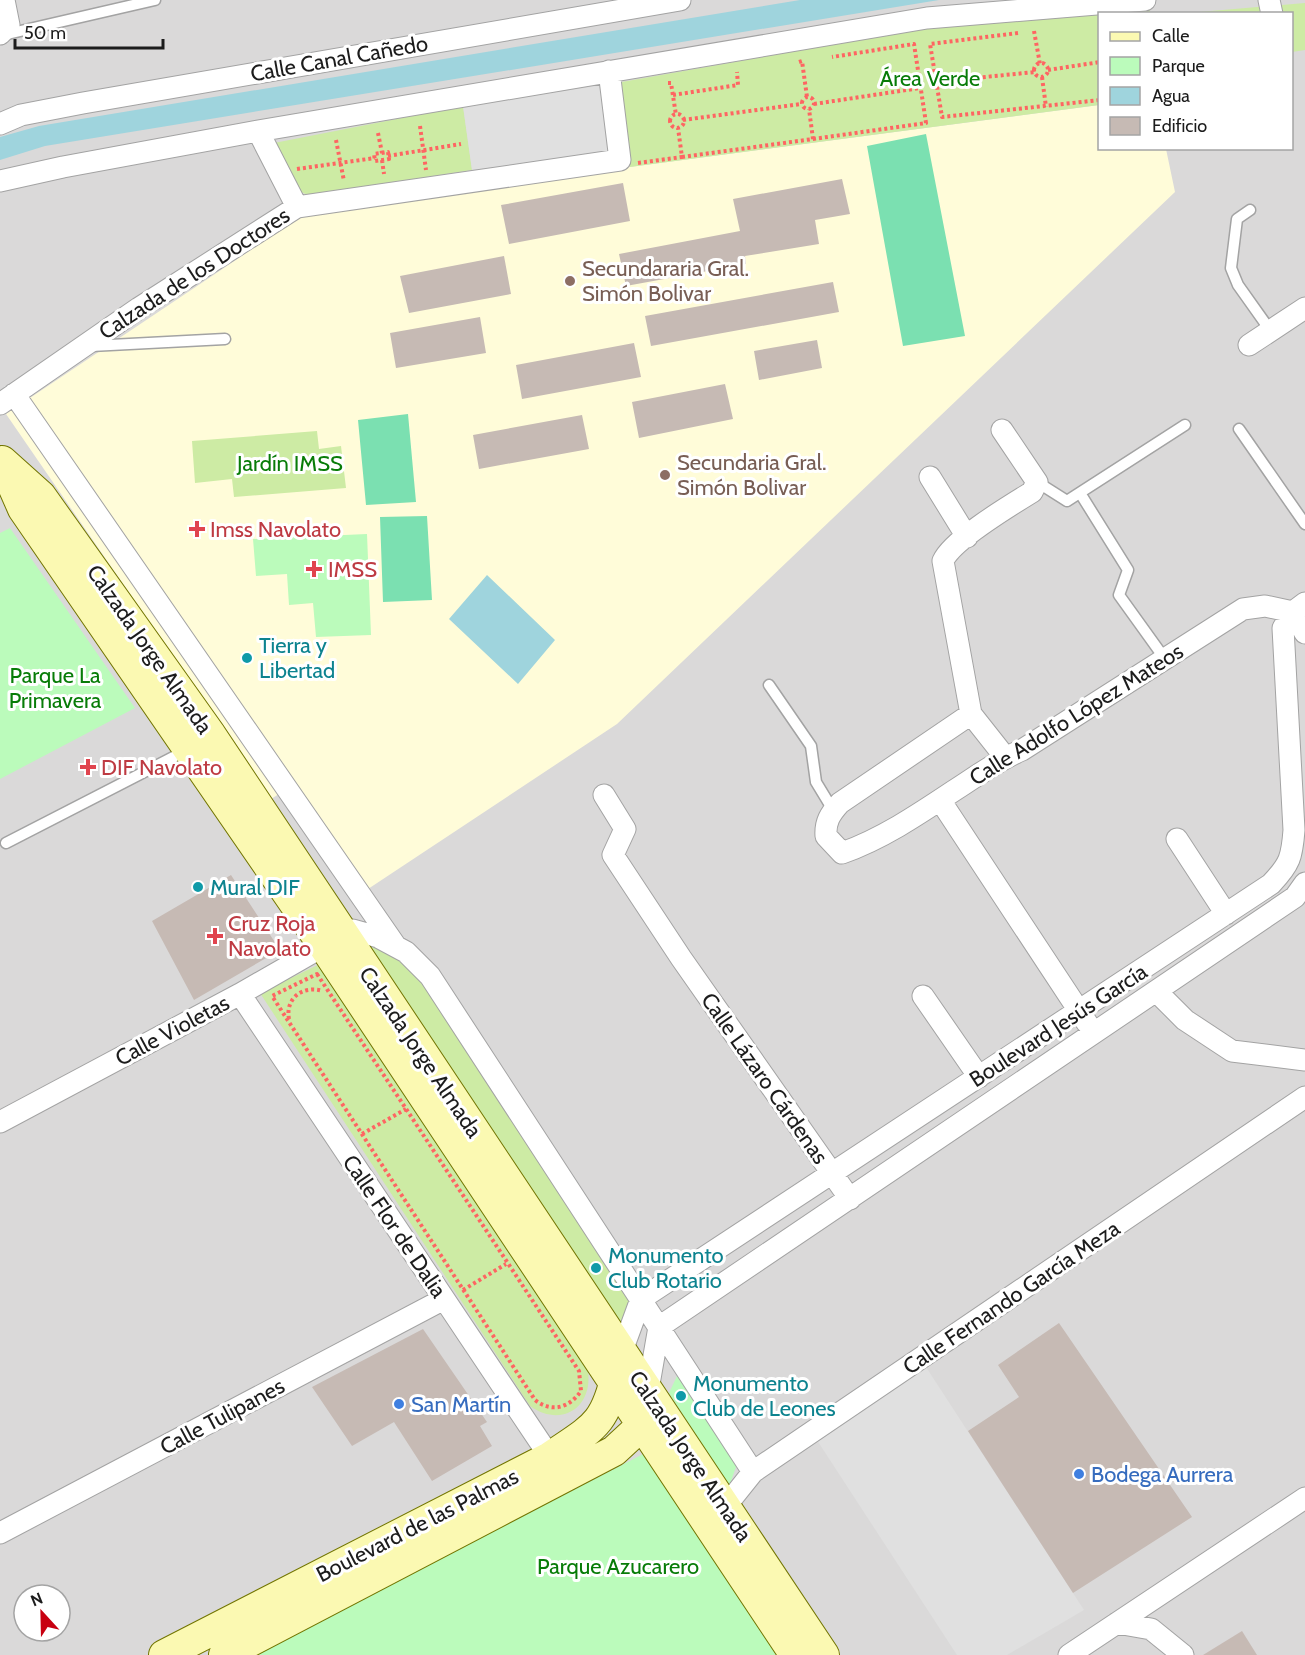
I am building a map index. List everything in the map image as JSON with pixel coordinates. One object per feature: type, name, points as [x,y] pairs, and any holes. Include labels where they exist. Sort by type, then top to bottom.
[{"type":"street","points":[[0,35],[9,24],[4,0]]},
{"type":"street","name":"Calle Canal Cañedo","points":[[0,124],[21,115],[83,103],[680,0]]},
{"type":"street","points":[[0,181],[63,166],[258,131],[927,18],[1145,0]]},
{"type":"street","points":[[609,71],[627,162]]},
{"type":"street","points":[[258,131],[297,207]]},
{"type":"street","name":"Calzada de los Doctores","points":[[7,399],[82,346],[297,207],[627,162]]},
{"type":"street","points":[[1249,345],[1305,308]]},
{"type":"street","points":[[7,399],[396,945],[430,976],[456,1012],[560,1177],[753,1472]]},
{"type":"street","points":[[1002,430],[1037,482],[1032,492],[967,537],[947,553],[943,561],[971,714],[1005,757]]},
{"type":"street","name":"Calzada Jorge Almada","points":[[1,460],[23,509],[200,742],[333,940],[622,1351],[725,1507],[795,1640]]},
{"type":"street","points":[[930,477],[967,537]]},
{"type":"street","name":"Calle Adolfo López Mateos","points":[[834,810],[825,826],[826,836],[842,853],[865,845],[940,800],[1005,757],[1022,750],[1243,609],[1265,606],[1299,607]]},
{"type":"street","points":[[1299,607],[1305,633]]},
{"type":"street","points":[[1299,607],[1283,628],[1294,830],[1293,852],[1285,870],[1305,883]]},
{"type":"street","points":[[834,810],[840,803],[971,714]]},
{"type":"street","name":"Calle Lázaro Cárdenas","points":[[604,795],[625,829],[614,855],[681,958],[850,1199]]},
{"type":"street","points":[[940,800],[1094,1033]]},
{"type":"street","points":[[1177,839],[1226,914]]},
{"type":"street","name":"Boulevard Jesús García","points":[[641,1299],[1226,914],[1271,884],[1285,870]]},
{"type":"street","name":"Boulevard Jesús García","points":[[659,1327],[1295,897],[1305,883]]},
{"type":"street","points":[[333,940],[353,930],[396,945]]},
{"type":"street","name":"Calzada Jorge Almada","points":[[333,940],[641,1426],[795,1640],[824,1655]]},
{"type":"street","name":"Calle Violetas","points":[[0,1122],[240,994],[333,940]]},
{"type":"street","points":[[1156,991],[1185,1020],[1232,1051],[1305,1060]]},
{"type":"street","name":"Calle Flor de Dalia","points":[[240,994],[454,1294],[550,1457]]},
{"type":"street","points":[[923,996],[979,1077]]},
{"type":"street","name":"Calle Fernando García Meza","points":[[725,1507],[753,1472],[1305,1096]]},
{"type":"street","name":"Calle Tulipanes","points":[[0,1533],[454,1294]]},
{"type":"street","points":[[622,1351],[641,1299]]},
{"type":"street","points":[[641,1426],[659,1327]]},
{"type":"street","name":"Boulevard de las Palmas","points":[[164,1655],[550,1457],[600,1419],[607,1411],[622,1351]]},
{"type":"street","name":"Boulevard de las Palmas","points":[[224,1655],[605,1456],[631,1438],[641,1426]]},
{"type":"street","points":[[1068,1655],[1305,1498]]},
{"type":"street","points":[[1117,1623],[1151,1629],[1184,1655]]},
{"type":"lane","points":[[0,35],[155,0]]},
{"type":"lane","points":[[1250,210],[1237,219],[1231,268],[1238,285],[1270,330]]},
{"type":"lane","points":[[82,346],[225,339]]},
{"type":"lane","points":[[1037,482],[1067,501],[1185,425]]},
{"type":"lane","points":[[1239,429],[1305,524]]},
{"type":"lane","points":[[1080,493],[1128,570],[1119,595],[1165,659]]},
{"type":"lane","points":[[769,685],[811,746],[816,782],[834,810]]},
{"type":"lane","points":[[6,843],[200,742]]},
{"type":"path","points":[[1045,30],[930,44],[942,117],[1098,100]]},
{"type":"path","points":[[1034,31],[1040,64]]},
{"type":"path","points":[[627,162],[682,157],[926,123],[914,44],[824,58]]},
{"type":"path","points":[[791,63],[813,60]]},
{"type":"path","points":[[802,61],[807,97],[814,104]]},
{"type":"path","points":[[1046,107],[1042,77],[1047,70],[1098,62]]},
{"type":"path","points":[[1040,64],[1045,65],[1047,70]]},
{"type":"path","points":[[1035,72],[1035,67],[1040,64]]},
{"type":"path","points":[[726,74],[748,70]]},
{"type":"path","points":[[673,95],[738,85],[737,72]]},
{"type":"path","points":[[935,82],[1035,72],[1042,77]]},
{"type":"path","points":[[659,85],[682,81]]},
{"type":"path","points":[[671,83],[676,115],[683,120],[801,104],[809,109]]},
{"type":"path","points":[[809,109],[814,104],[921,88]]},
{"type":"path","points":[[801,104],[807,97]]},
{"type":"path","points":[[809,109],[813,139]]},
{"type":"path","points":[[676,115],[670,122],[678,128]]},
{"type":"path","points":[[682,157],[678,128],[683,120]]},
{"type":"path","points":[[410,128],[430,124]]},
{"type":"path","points":[[420,126],[427,173]]},
{"type":"path","points":[[367,135],[388,131]]},
{"type":"path","points":[[378,133],[382,153]]},
{"type":"path","points":[[460,136],[462,156]]},
{"type":"path","points":[[326,142],[346,139]]},
{"type":"path","points":[[336,140],[345,185]]},
{"type":"path","points":[[388,156],[461,144]]},
{"type":"path","points":[[375,158],[374,154],[388,152],[388,156]]},
{"type":"path","points":[[298,179],[294,170],[375,158],[375,161],[389,159],[388,156]]},
{"type":"path","points":[[382,160],[385,179]]},
{"type":"path","points":[[416,174],[436,171]]},
{"type":"path","points":[[317,974],[579,1371],[582,1391],[567,1405],[556,1408],[544,1407],[535,1400],[454,1294],[362,1134],[272,996],[317,974]]},
{"type":"path","points":[[290,1023],[288,1008],[299,993],[313,988],[332,996]]},
{"type":"path","points":[[362,1134],[406,1109]]},
{"type":"path","points":[[454,1294],[508,1263]]},
{"type":"shaded area","points":[[0,0],[1305,0],[1305,1655],[0,1655]]},
{"type":"shaded area","points":[[604,85],[613,152],[472,170],[463,106]]},
{"type":"shaded area","points":[[1098,105],[1098,150],[1166,150],[1175,192],[617,724],[368,889],[295,784],[271,799],[6,414],[312,209]]},
{"type":"shaded area","points":[[924,1364],[1084,1610],[1007,1655],[957,1655],[813,1434]]},
{"type":"green space","points":[[1305,3],[1305,50],[1293,52],[1293,12],[1199,12]]},
{"type":"green space","name":"Área Verde","points":[[1150,8],[1150,12],[1105,12]]},
{"type":"green space","name":"Área Verde","points":[[1098,13],[1098,105],[630,167],[616,83],[926,28]]},
{"type":"green space","points":[[463,106],[472,170],[308,195],[301,192],[274,143]]},
{"type":"green space","points":[[926,134],[965,336],[903,346],[867,146]]},
{"type":"green space","points":[[408,414],[416,502],[366,505],[358,420]]},
{"type":"green space","name":"Jardín IMSS","points":[[317,431],[319,449],[341,446],[346,488],[234,497],[232,479],[195,483],[192,441]]},
{"type":"green space","points":[[427,516],[432,600],[383,602],[380,517]]},
{"type":"green space","name":"Parque La Primavera","points":[[10,528],[135,708],[0,779],[0,533]]},
{"type":"green space","points":[[367,534],[371,635],[316,637],[313,603],[289,605],[287,574],[256,576],[253,539]]},
{"type":"green space","points":[[368,947],[390,954],[420,979],[632,1306],[626,1324],[614,1320]]},
{"type":"green space","points":[[324,962],[588,1371],[585,1395],[572,1411],[553,1415],[530,1406],[260,993]]},
{"type":"green space","points":[[677,1376],[680,1376],[738,1461],[729,1487],[669,1393]]},
{"type":"green space","name":"Parque Azucarero","points":[[649,1451],[782,1655],[254,1655]]},
{"type":"water","points":[[800,0],[939,0],[45,146],[0,160],[0,137],[39,126]]},
{"type":"water","points":[[487,575],[555,640],[518,684],[449,619]]},
{"type":"building","points":[[842,179],[850,214],[815,220],[819,244],[745,256],[746,264],[626,286],[619,254],[740,231],[733,199]]},
{"type":"building","points":[[623,183],[630,221],[509,244],[501,205]]},
{"type":"building","points":[[504,256],[511,294],[409,313],[400,276]]},
{"type":"building","points":[[833,282],[839,312],[651,346],[645,316]]},
{"type":"building","points":[[480,317],[486,353],[396,368],[390,333]]},
{"type":"building","points":[[817,340],[822,368],[759,380],[754,351]]},
{"type":"building","points":[[634,343],[641,377],[522,399],[516,365]]},
{"type":"building","points":[[725,384],[733,419],[639,438],[632,402]]},
{"type":"building","points":[[582,415],[589,449],[479,469],[473,435]]},
{"type":"building","name":"Cruz Roja Navolato","points":[[231,875],[280,950],[194,1000],[152,921]]},
{"type":"building","name":"Bodega Aurrera","points":[[1059,1323],[1192,1517],[1073,1593],[968,1431],[1019,1397],[998,1365]]},
{"type":"building","name":"San Martín","points":[[423,1329],[487,1422],[480,1426],[492,1446],[432,1481],[394,1422],[352,1446],[312,1387]]},
{"type":"building","points":[[1242,1631],[1257,1655],[1203,1655]]},
{"type":"place","name":"Secundararia Gral. Simón Bolivar","points":[[570,281]]},
{"type":"place","name":"Secundaria Gral. Simón Bolivar","points":[[665,475]]},
{"type":"place","name":"Imss Navolato","points":[[197,529]]},
{"type":"place","name":"IMSS","points":[[314,569]]},
{"type":"place","name":"Tierra y Libertad","points":[[247,658]]},
{"type":"place","name":"DIF Navolato","points":[[88,767]]},
{"type":"place","name":"Mural DIF","points":[[198,887]]},
{"type":"place","name":"Cruz Roja Navolato","points":[[215,936]]},
{"type":"place","name":"Monumento Club Rotario","points":[[596,1268]]},
{"type":"place","name":"Monumento Club de Leones","points":[[681,1396]]},
{"type":"place","name":"San Martín","points":[[399,1404]]},
{"type":"place","name":"Bodega Aurrera","points":[[1079,1474]]}]
